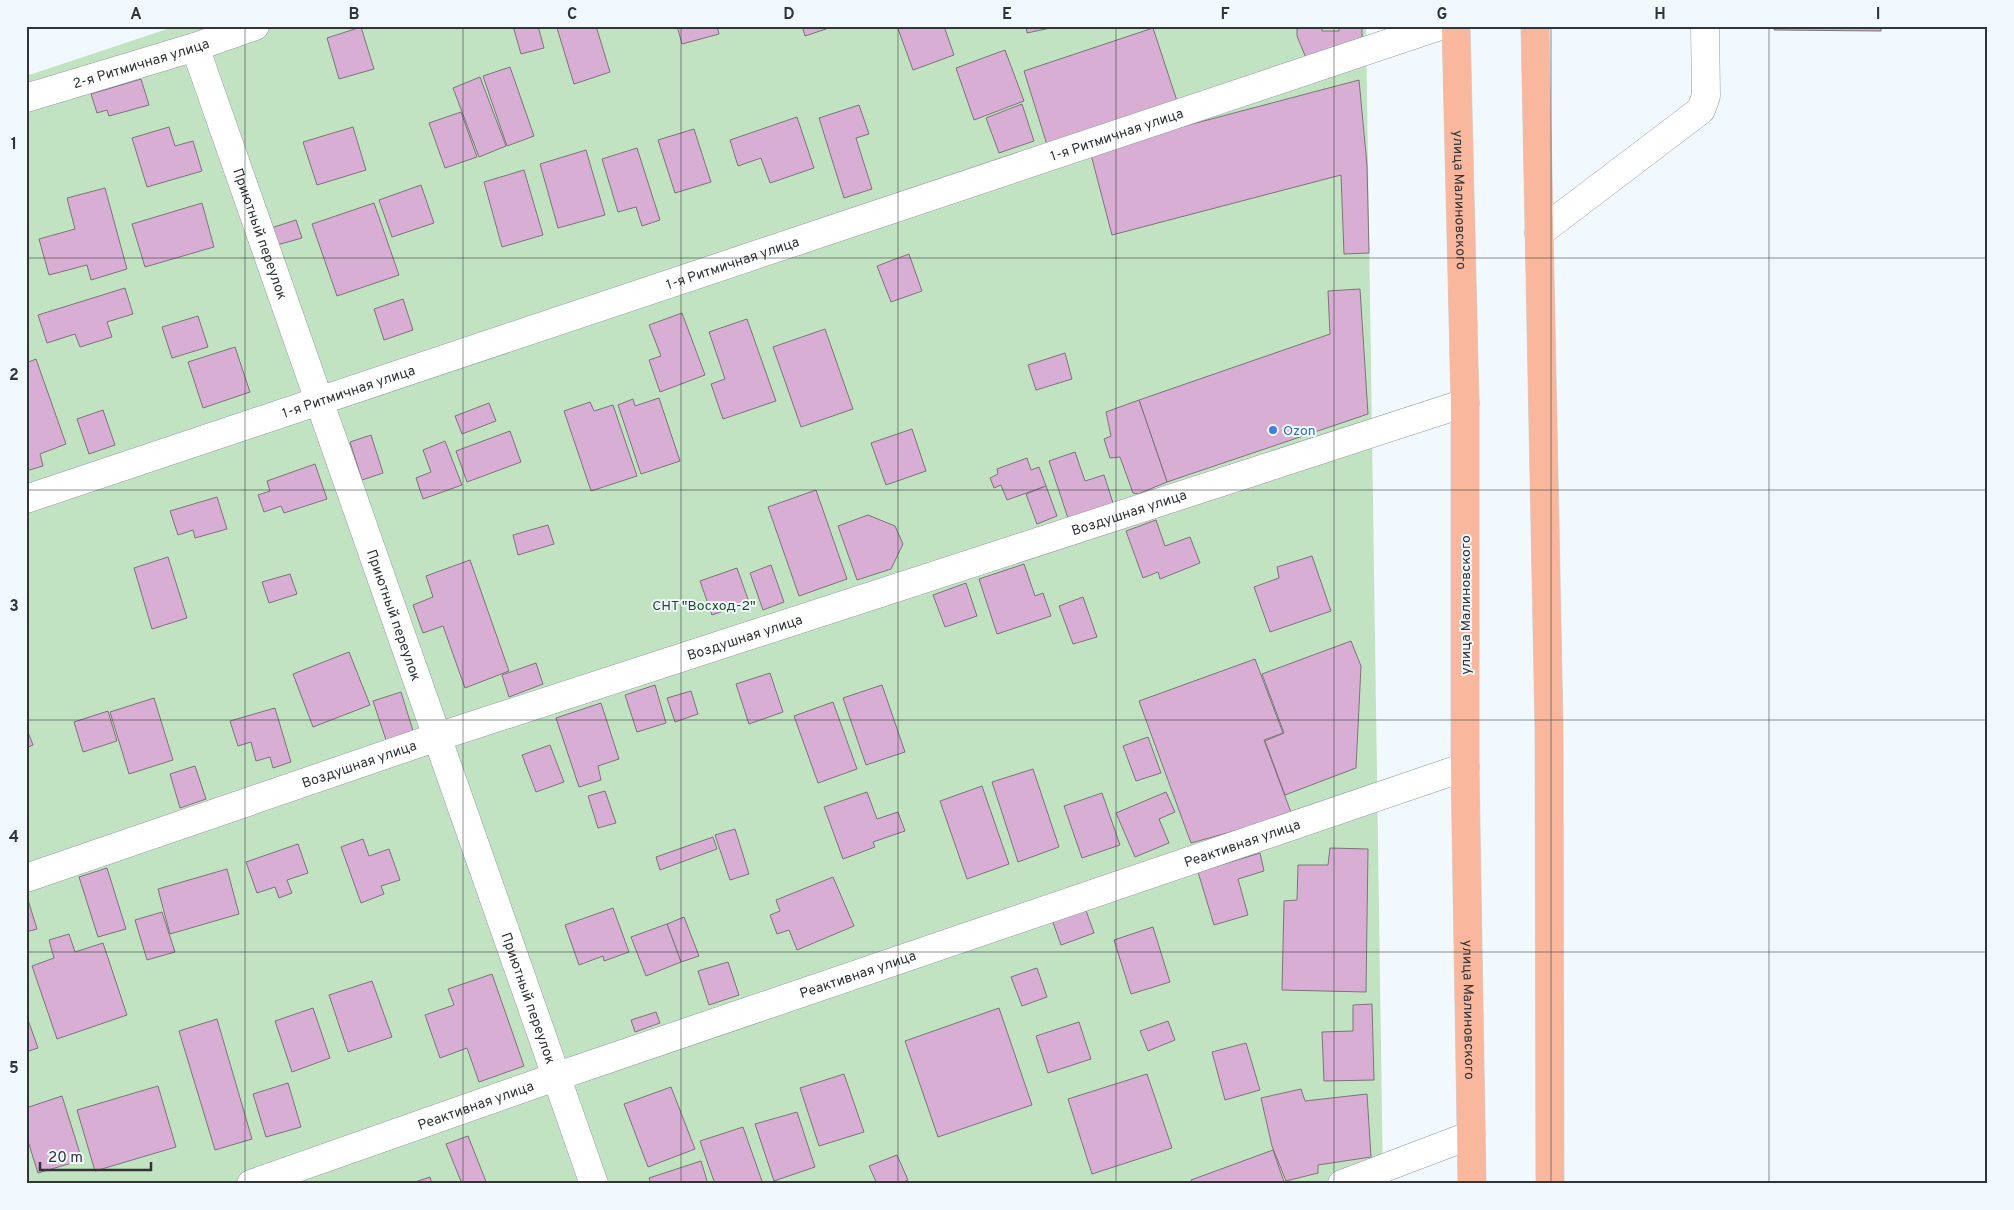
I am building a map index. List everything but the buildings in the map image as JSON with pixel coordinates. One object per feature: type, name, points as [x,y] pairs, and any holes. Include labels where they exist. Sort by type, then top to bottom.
[{"type":"highway","name":"улица Малиновского","points":[[1456,26],[1464,403],[1465,767],[1472,1184]]},
{"type":"highway","points":[[1535,26],[1549,727],[1550,1184]]},
{"type":"street","name":"2-я Ритмичная улица","points":[[26,98],[195,48],[255,26]]},
{"type":"street","name":"1-я Ритмичная улица","points":[[26,498],[319,402],[1440,26]]},
{"type":"street","points":[[1539,233],[1701,110],[1706,96],[1705,26]]},
{"type":"street","name":"Приютный переулок","points":[[195,48],[558,1076],[594,1184]]},
{"type":"street","name":"Воздушная улица","points":[[26,878],[437,737],[1464,403]]},
{"type":"street","name":"Реактивная улица","points":[[251,1184],[558,1076],[1465,767]]},
{"type":"street","points":[[1342,1184],[1471,1135]]},
{"type":"green space","name":"СНТ \"Восход-2\"","points":[[176,26],[1366,26],[1383,1184],[26,1184],[26,76]]},
{"type":"place","name":"Ozon","points":[[1273,430]]}]
